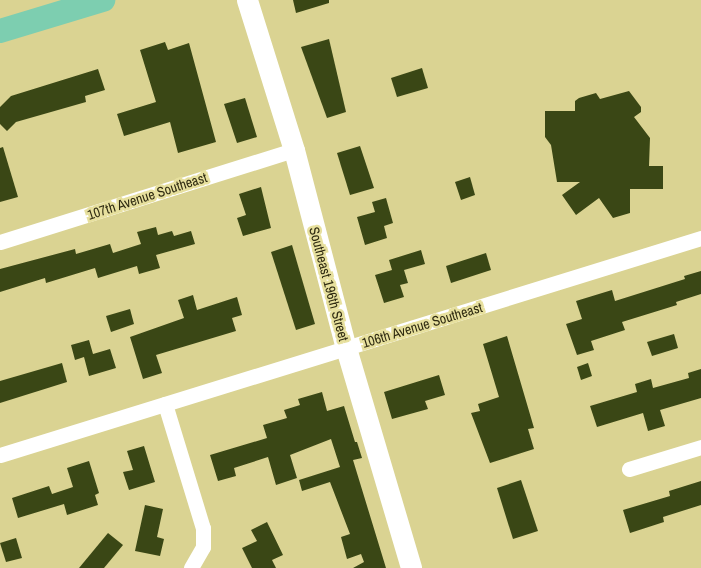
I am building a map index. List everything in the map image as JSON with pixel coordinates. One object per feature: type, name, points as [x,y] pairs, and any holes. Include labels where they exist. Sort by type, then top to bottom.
[{"type":"main road","points":[[0,31],[103,0]]},
{"type":"street","name":"Southeast 196th Street","points":[[247,0],[294,150],[346,348],[411,568]]},
{"type":"street","name":"107th Avenue Southeast","points":[[0,242],[294,150]]},
{"type":"street","name":"106th Avenue Southeast","points":[[0,455],[701,238]]},
{"type":"street","points":[[165,404],[198,509],[203,547],[191,568]]},
{"type":"street","points":[[629,469],[701,447]]},
{"type":"building","points":[[293,0],[329,0],[329,3],[296,13]]},
{"type":"building","points":[[329,39],[346,112],[327,118],[301,47]]},
{"type":"building","points":[[165,42],[168,50],[189,43],[216,142],[178,153],[170,122],[124,136],[117,114],[156,102],[140,50]]},
{"type":"building","points":[[422,68],[428,88],[397,97],[391,78]]},
{"type":"building","points":[[98,69],[105,90],[85,96],[86,102],[16,122],[7,131],[0,124],[0,107],[11,96]]},
{"type":"building","points":[[629,91],[641,107],[641,112],[634,117],[650,138],[649,166],[663,166],[663,189],[630,189],[630,213],[613,218],[599,198],[576,215],[562,195],[580,182],[557,182],[551,145],[545,137],[545,111],[575,111],[575,101],[579,98],[596,93],[600,99]]},
{"type":"building","points":[[245,98],[257,137],[237,143],[224,104]]},
{"type":"building","points":[[360,146],[374,188],[350,195],[337,153]]},
{"type":"building","points":[[3,147],[18,197],[0,202],[0,148]]},
{"type":"building","points":[[470,177],[475,195],[461,200],[455,182]]},
{"type":"building","points":[[261,187],[271,228],[243,236],[237,218],[246,215],[239,194]]},
{"type":"building","points":[[386,198],[393,223],[384,226],[387,238],[365,245],[357,217],[375,212],[372,202]]},
{"type":"building","points":[[156,227],[158,235],[172,231],[174,236],[191,231],[195,244],[156,255],[160,268],[139,274],[137,266],[98,278],[95,268],[46,283],[45,278],[0,292],[0,269],[75,249],[76,254],[110,244],[113,253],[141,244],[137,232]]},
{"type":"building","points":[[292,245],[315,324],[296,330],[271,252]]},
{"type":"building","points":[[421,250],[425,264],[404,270],[408,283],[400,285],[404,297],[384,303],[375,275],[392,270],[389,260]]},
{"type":"building","points":[[486,253],[491,270],[451,283],[446,266]]},
{"type":"building","points":[[701,271],[701,294],[676,302],[677,305],[622,322],[625,330],[591,341],[594,350],[577,355],[566,324],[582,319],[576,301],[612,290],[615,301],[685,279],[684,276]]},
{"type":"building","points":[[193,295],[197,310],[237,297],[242,315],[232,318],[236,331],[156,355],[162,373],[143,379],[130,337],[184,318],[178,300]]},
{"type":"building","points":[[130,309],[134,324],[111,332],[106,316]]},
{"type":"building","points":[[674,334],[678,348],[652,356],[647,342]]},
{"type":"building","points":[[507,336],[534,428],[528,429],[534,449],[490,463],[471,413],[480,411],[478,404],[499,397],[483,344]]},
{"type":"building","points":[[89,340],[93,354],[110,349],[116,368],[89,376],[84,357],[75,360],[71,345]]},
{"type":"building","points":[[62,363],[67,382],[0,403],[0,381]]},
{"type":"building","points":[[588,363],[592,376],[581,380],[577,367]]},
{"type":"building","points":[[701,369],[701,398],[660,410],[665,426],[648,431],[643,413],[597,427],[590,406],[637,392],[635,384],[651,379],[653,388],[689,378],[688,373]]},
{"type":"building","points":[[439,375],[445,395],[425,401],[428,409],[392,419],[384,392]]},
{"type":"building","points":[[322,392],[327,411],[344,406],[362,458],[353,460],[386,568],[353,568],[364,562],[361,554],[347,559],[341,537],[350,534],[330,482],[302,491],[299,480],[340,467],[331,439],[290,455],[297,478],[276,485],[268,457],[234,468],[236,476],[218,481],[210,455],[267,438],[263,425],[287,418],[284,410],[300,405],[298,399]]},
{"type":"building","points":[[144,446],[155,482],[129,490],[123,472],[133,470],[127,451]]},
{"type":"building","points":[[89,461],[99,493],[95,495],[98,505],[67,515],[64,504],[18,518],[12,498],[49,486],[52,494],[73,487],[67,468]]},
{"type":"building","points":[[521,480],[538,531],[513,539],[497,488]]},
{"type":"building","points":[[701,481],[701,505],[663,517],[664,522],[630,533],[623,510],[670,496],[669,491]]},
{"type":"building","points":[[145,505],[163,509],[157,537],[164,539],[160,556],[135,551]]},
{"type":"building","points":[[267,522],[283,555],[272,560],[276,568],[252,568],[242,548],[257,541],[251,530]]},
{"type":"building","points":[[108,533],[123,545],[104,568],[79,568]]},
{"type":"building","points":[[16,538],[22,558],[6,562],[0,543]]}]
